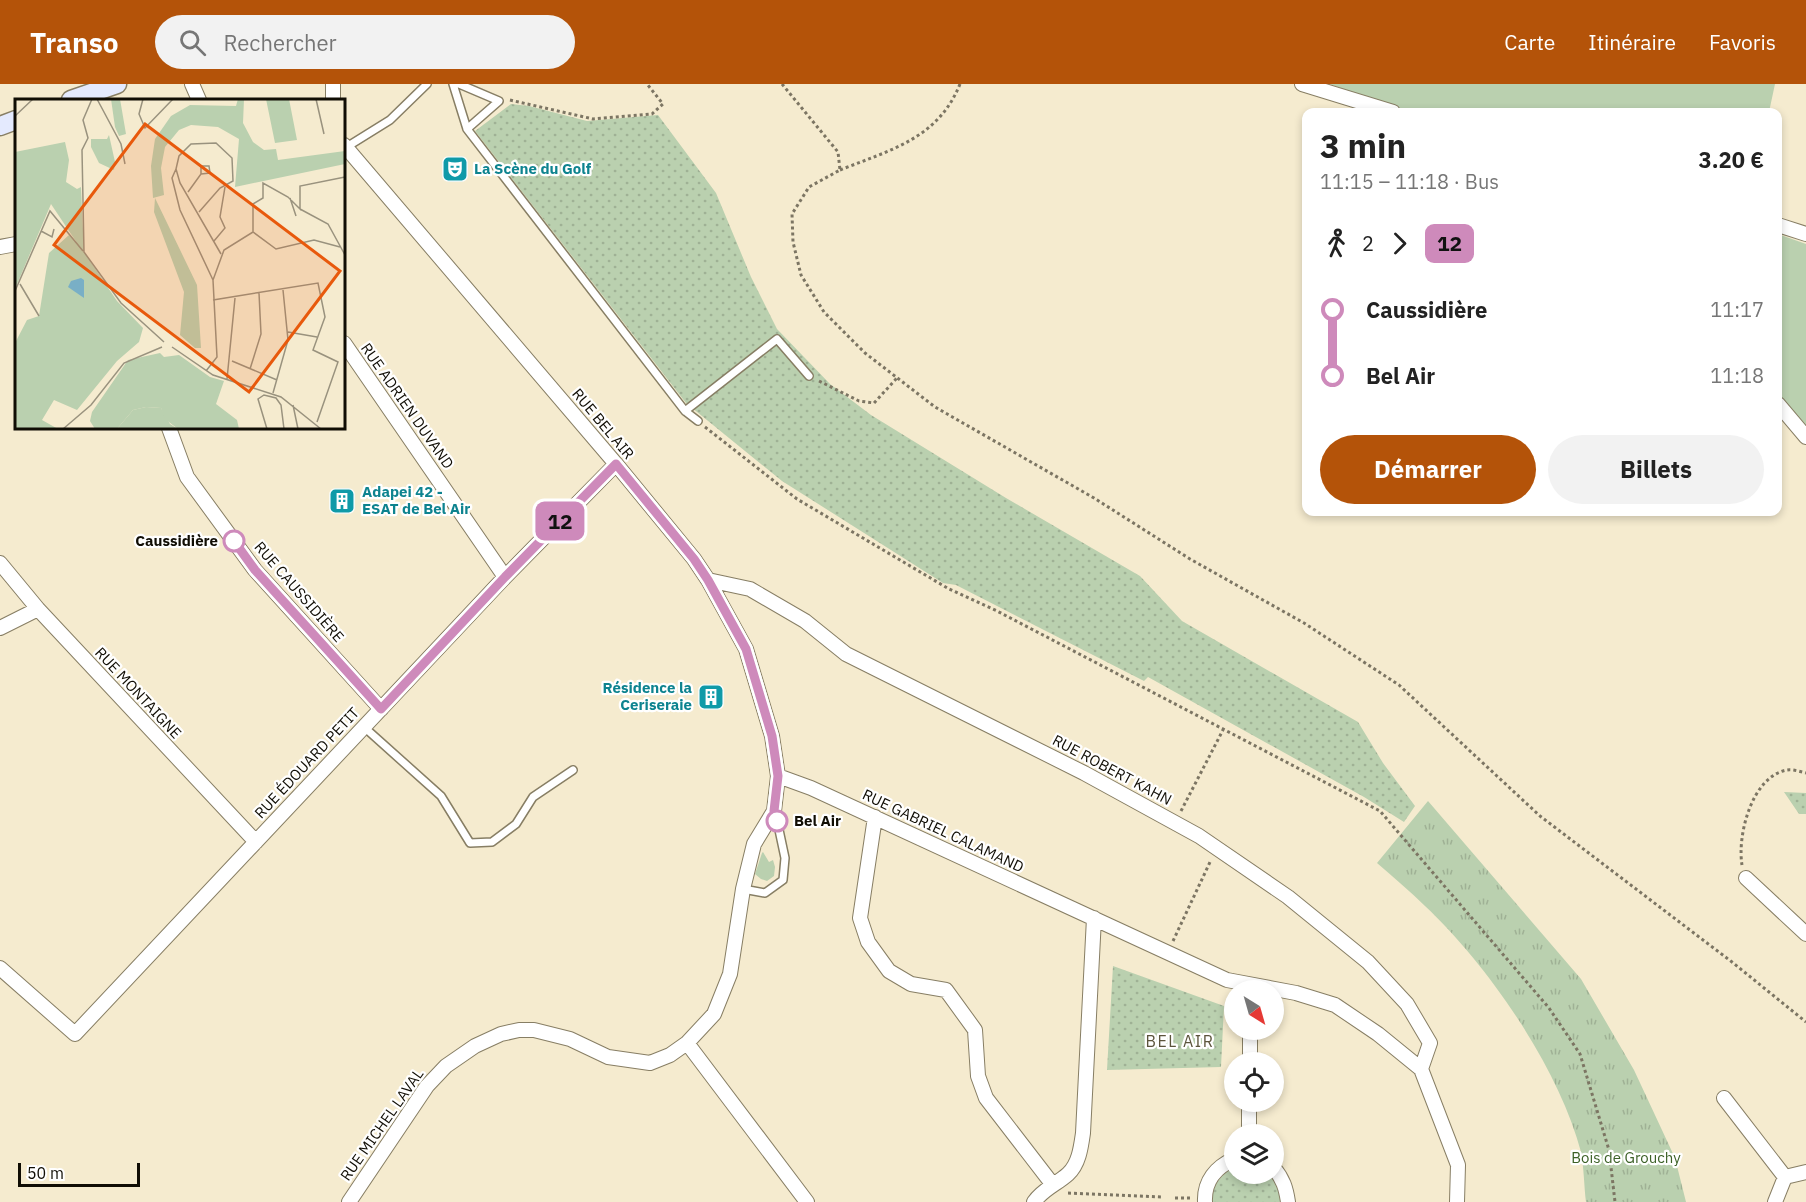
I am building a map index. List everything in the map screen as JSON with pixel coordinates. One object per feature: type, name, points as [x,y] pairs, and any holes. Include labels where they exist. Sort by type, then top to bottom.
[{"type":"street","points":[[74,99],[117,84]]},
{"type":"street","points":[[192,84],[199,99]]},
{"type":"street","points":[[1302,84],[1380,108]]},
{"type":"street","points":[[0,126],[15,120]]},
{"type":"street","name":"RUE BEL AIR","points":[[345,148],[616,464],[694,559],[746,649],[772,736],[776,761]]},
{"type":"street","points":[[1782,226],[1806,234]]},
{"type":"street","points":[[0,248],[15,244]]},
{"type":"street","name":"RUE ADRIEN DUVAND","points":[[345,344],[505,577]]},
{"type":"street","points":[[1782,409],[1806,437]]},
{"type":"street","name":"RUE CAUSSIDIÈRE","points":[[169,429],[187,477],[255,570],[381,709]]},
{"type":"street","name":"RUE ÉDOUARD PETIT","points":[[0,968],[75,1034],[505,577],[616,464]]},
{"type":"street","name":"RUE MONTAIGNE","points":[[0,563],[38,609],[256,842]]},
{"type":"street","name":"RUE ROBERT KAHN","points":[[708,580],[750,589],[805,621],[846,654],[1084,773],[1217,848],[1288,897],[1368,962],[1407,1004],[1430,1043],[1420,1069]]},
{"type":"street","points":[[0,628],[38,609]]},
{"type":"street","name":"RUE MICHEL LAVAL","points":[[349,1202],[427,1086],[446,1066],[475,1046],[501,1034],[519,1030],[534,1030],[570,1039],[608,1057],[650,1063],[670,1056],[687,1042],[714,1014],[730,974],[743,889],[754,844],[774,811],[778,776],[776,761]]},
{"type":"street","name":"RUE GABRIEL CALAMAND","points":[[778,776],[875,817],[1227,980]]},
{"type":"street","points":[[875,817],[860,918],[868,942],[889,971],[911,984],[946,990],[975,1030],[978,1076],[986,1098],[1053,1185]]},
{"type":"street","points":[[1746,878],[1806,934]]},
{"type":"street","points":[[1034,1202],[1039,1195],[1070,1173],[1079,1157],[1083,1133],[1094,918]]},
{"type":"street","name":"RUE GABRIEL CALAMAND","points":[[1284,992],[1335,1005],[1378,1034],[1420,1069],[1458,1165],[1457,1202]]},
{"type":"street","points":[[687,1042],[807,1202]]},
{"type":"street","points":[[1724,1098],[1785,1177]]},
{"type":"street","points":[[1204,1202],[1206,1186],[1213,1174],[1224,1164]]},
{"type":"street","points":[[1785,1177],[1806,1172]]},
{"type":"street","points":[[1775,1202],[1785,1177]]},
{"type":"street","points":[[1284,1183],[1288,1202]]},
{"type":"lane","points":[[345,146],[390,120],[427,84]]},
{"type":"lane","points":[[453,84],[467,129],[685,411],[698,421]]},
{"type":"lane","points":[[459,84],[499,101],[467,129]]},
{"type":"lane","points":[[685,411],[777,339],[809,376]]},
{"type":"lane","points":[[364,727],[441,796],[470,843],[492,842],[516,824],[533,797],[573,770]]},
{"type":"lane","name":"RUE MICHEL LAVAL","points":[[743,889],[765,893],[783,880],[784,858],[774,811]]},
{"type":"path","points":[[499,101],[512,100],[593,118],[652,114],[663,104],[647,84]]},
{"type":"path","points":[[782,84],[838,153],[840,170]]},
{"type":"path","points":[[960,84],[953,102],[937,122],[910,141],[840,170],[808,187],[792,214],[793,242],[801,274],[824,312],[865,353],[935,407],[1094,498],[1190,559],[1304,623],[1399,685],[1540,816],[1732,962],[1806,1022]]},
{"type":"path","points":[[809,376],[859,401],[874,403],[897,378]]},
{"type":"path","points":[[698,421],[796,499],[949,590],[997,611],[1380,811],[1549,1008],[1580,1054],[1609,1150],[1615,1202]]},
{"type":"path","points":[[1175,823],[1223,730]]},
{"type":"path","points":[[1746,878],[1741,863],[1741,850],[1745,819],[1754,799],[1768,779],[1788,770],[1806,773]]},
{"type":"path","points":[[1167,953],[1217,848]]},
{"type":"path","points":[[1053,1185],[1070,1194],[1161,1197]]},
{"type":"green space","points":[[1329,84],[1775,84],[1770,108],[1400,108]]},
{"type":"green space","points":[[511,104],[529,106],[587,121],[658,115],[716,193],[751,277],[777,329],[830,384],[871,415],[1006,498],[1140,576],[1182,621],[1358,722],[1383,763],[1415,806],[1404,822],[1364,797],[1148,677],[1144,681],[956,585],[943,583],[782,481],[686,403],[475,131]]},
{"type":"green space","points":[[1782,235],[1806,244],[1806,428],[1782,399]]},
{"type":"green space","points":[[1784,792],[1806,793],[1806,814],[1799,814]]},
{"type":"green space","name":"Bois de Grouchy","points":[[1428,801],[1581,979],[1634,1070],[1675,1158],[1686,1202],[1586,1202],[1581,1152],[1571,1120],[1539,1053],[1473,958],[1449,930],[1377,863]]},
{"type":"green space","points":[[763,852],[769,862],[773,860],[775,867],[774,876],[767,881],[755,874]]},
{"type":"green space","points":[[1113,966],[1224,1006],[1221,1067],[1107,1070]]},
{"type":"green space","points":[[1224,1174],[1224,1184],[1277,1184],[1280,1202],[1213,1202],[1218,1181]]},
{"type":"bus line","name":"12","points":[[234,541],[255,570],[381,709],[505,577],[616,464],[694,559],[746,649],[772,736],[778,776],[774,811],[777,821]]},
{"type":"place","name":"La Scène du Golf","points":[[455,169]]},
{"type":"place","name":"Adapei 42 - ESAT de Bel Air","points":[[342,501]]},
{"type":"place","name":"Caussidière","points":[[234,541]]},
{"type":"place","name":"Résidence la Ceriseraie","points":[[711,697]]},
{"type":"place","name":"Bel Air","points":[[777,821]]},
{"type":"district","name":"BEL AIR","points":[[1180,1041]]}]
